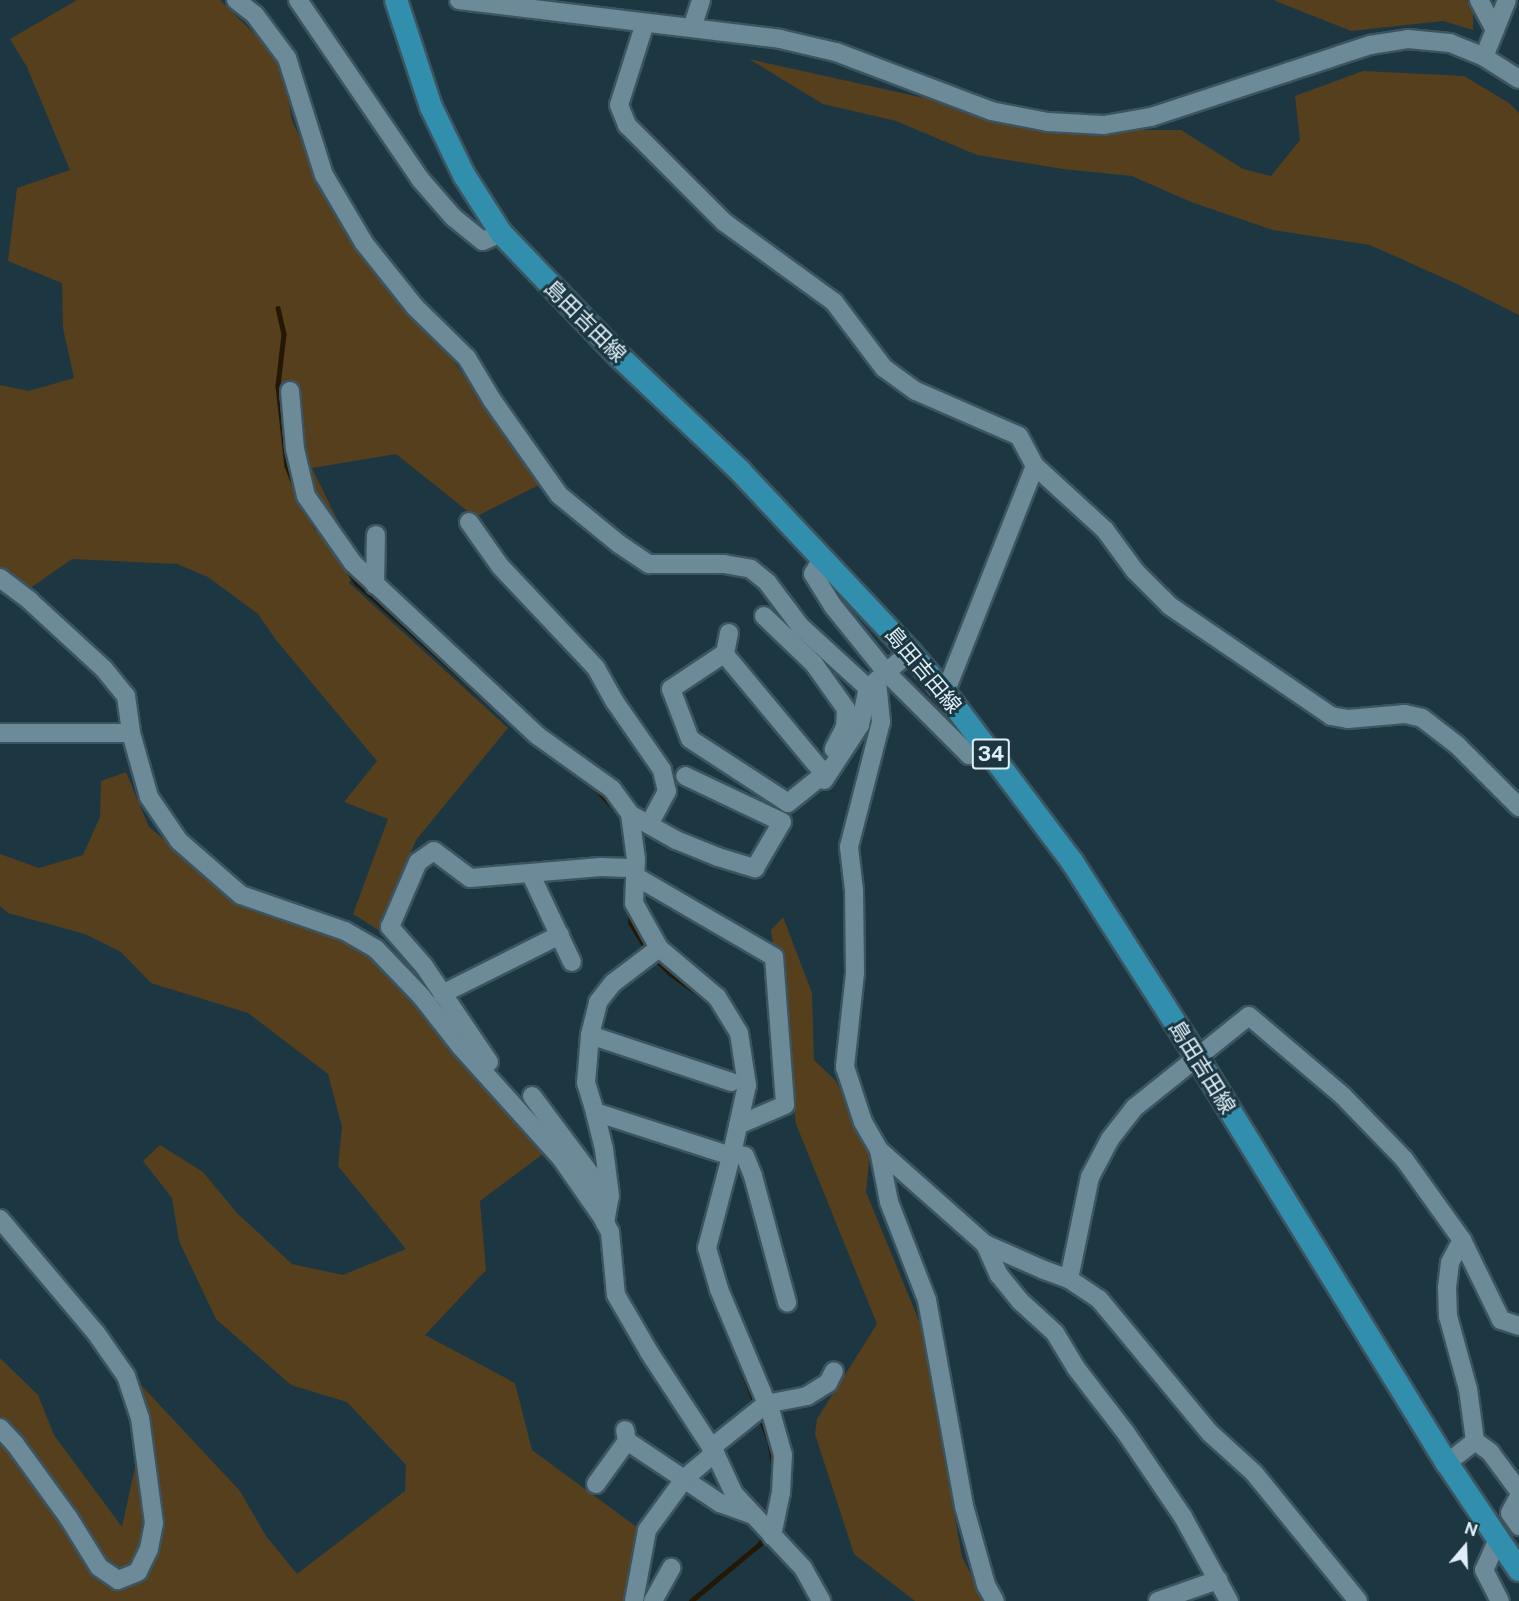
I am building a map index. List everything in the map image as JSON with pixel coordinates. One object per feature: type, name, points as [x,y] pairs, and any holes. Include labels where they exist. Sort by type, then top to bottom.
[{"type":"main road","name":"島田吉田線","points":[[396,0],[431,107],[464,175],[501,234],[620,357],[740,471],[945,693],[1073,863],[1197,1057],[1447,1463],[1519,1570]]},
{"type":"street","points":[[236,0],[255,15],[287,58],[324,175],[364,243],[415,307],[467,358],[492,400],[559,495],[619,544],[649,564],[724,564],[751,569],[767,582],[800,626],[881,677],[969,755],[983,744]]},
{"type":"street","points":[[298,0],[420,179],[453,217],[483,241],[501,234]]},
{"type":"street","points":[[459,0],[590,8],[645,22],[780,39],[836,52],[991,111],[1048,122],[1104,125],[1151,117],[1370,45],[1408,39],[1450,43],[1484,57],[1519,79]]},
{"type":"street","points":[[692,28],[701,0]]},
{"type":"street","points":[[1479,0],[1495,30]]},
{"type":"street","points":[[1484,57],[1507,0]]},
{"type":"street","points":[[645,22],[618,105],[627,125],[724,222],[834,302],[884,368],[916,391],[1019,436],[1035,466],[1105,530],[1135,571],[1170,606],[1331,716],[1348,719],[1405,714],[1422,718],[1457,745],[1519,807]]},
{"type":"street","points":[[290,391],[295,449],[306,496],[353,563],[538,736],[612,789],[630,814],[650,823],[676,840],[718,857],[755,868],[782,822],[829,772],[860,725],[881,677],[908,654]]},
{"type":"street","points":[[945,693],[1035,466]]},
{"type":"street","points":[[468,522],[500,566],[596,668],[615,702],[662,770],[667,791],[650,823]]},
{"type":"street","points":[[375,585],[376,535]]},
{"type":"street","points":[[822,558],[813,574],[881,677],[881,722],[849,847],[854,890],[855,973],[845,1067],[863,1122],[879,1150],[890,1202],[927,1300],[964,1506],[986,1585],[995,1601]]},
{"type":"street","points":[[0,578],[30,601],[104,669],[126,696],[131,733],[149,797],[179,841],[241,895],[345,931],[376,949],[421,996],[461,1047],[561,1158],[610,1232],[616,1295],[713,1450],[734,1494],[803,1568],[821,1601]]},
{"type":"street","points":[[764,616],[814,664],[846,709],[844,727],[829,759],[829,772]]},
{"type":"street","points":[[729,633],[725,653],[671,689],[690,738],[788,803],[829,772]]},
{"type":"street","points":[[725,653],[819,768],[829,772]]},
{"type":"street","points":[[0,733],[131,733]]},
{"type":"street","points":[[686,776],[782,822]]},
{"type":"street","points":[[630,814],[630,870],[634,903],[653,952],[717,997],[739,1033],[747,1085],[738,1125],[727,1154],[706,1248],[719,1289],[765,1404],[772,1416],[783,1455],[781,1492],[763,1526]]},
{"type":"street","points":[[505,1094],[506,1085],[424,966],[390,927],[418,862],[434,851],[470,879],[630,870],[774,957],[785,1105],[738,1125]]},
{"type":"street","points":[[531,875],[572,962]]},
{"type":"street","points":[[442,994],[560,935]]},
{"type":"street","points":[[605,1223],[609,1199],[604,1149],[586,1083],[590,1035],[598,1002],[613,983],[653,952]]},
{"type":"street","points":[[1069,1279],[1090,1177],[1110,1139],[1134,1108],[1249,1017],[1343,1096],[1404,1160],[1462,1240],[1501,1320],[1519,1326]]},
{"type":"street","points":[[590,1035],[731,1082]]},
{"type":"street","points":[[532,1096],[609,1199]]},
{"type":"street","points":[[595,1112],[727,1154],[745,1156],[753,1176],[787,1302]]},
{"type":"street","points":[[879,1150],[986,1244],[1069,1279],[1099,1299],[1210,1433],[1254,1473],[1358,1601]]},
{"type":"street","points":[[0,1219],[96,1333],[126,1376],[140,1418],[154,1523],[149,1549],[138,1572],[118,1580],[99,1567],[68,1517],[15,1444],[0,1428]]},
{"type":"street","points":[[1462,1240],[1450,1263],[1447,1288],[1448,1316],[1468,1389],[1475,1442]]},
{"type":"street","points":[[986,1244],[999,1275],[1020,1301],[1055,1333],[1076,1368],[1126,1433],[1183,1517],[1229,1601]]},
{"type":"street","points":[[634,1601],[648,1530],[685,1478],[765,1404],[807,1396],[828,1383],[834,1371]]},
{"type":"street","points":[[596,1484],[626,1435],[720,1503],[763,1526]]},
{"type":"street","points":[[1447,1463],[1475,1442]]},
{"type":"street","points":[[1475,1442],[1491,1452],[1519,1491]]},
{"type":"street","points":[[1519,1496],[1510,1513],[1519,1526]]},
{"type":"street","points":[[1498,1539],[1484,1570],[1500,1601]]},
{"type":"street","points":[[653,1601],[671,1568]]},
{"type":"street","points":[[1158,1601],[1218,1580]]},
{"type":"shaded area","points":[[77,0],[220,0],[282,61],[292,121],[348,234],[444,348],[541,484],[475,517],[396,454],[312,468],[358,562],[349,583],[508,728],[416,840],[380,931],[353,914],[388,819],[344,802],[377,761],[276,640],[258,614],[208,577],[177,564],[72,559],[29,589],[0,571],[0,385],[29,391],[74,378],[63,328],[62,283],[8,261],[17,188],[70,170],[27,67],[10,39]]},
{"type":"shaded area","points":[[1273,0],[1467,0],[1473,12],[1473,30],[1443,21],[1351,31]]},
{"type":"shaded area","points":[[749,59],[1068,130],[1181,130],[1243,169],[1271,176],[1300,140],[1295,96],[1363,71],[1464,76],[1509,103],[1519,113],[1519,315],[1370,245],[1273,230],[1191,202],[1132,176],[1063,169],[977,155],[896,121],[823,104]]},
{"type":"shaded area","points":[[126,772],[149,827],[231,895],[262,911],[357,947],[407,992],[543,1154],[480,1201],[486,1270],[425,1335],[515,1383],[532,1450],[638,1528],[624,1601],[0,1601],[0,1358],[38,1395],[54,1435],[122,1527],[139,1449],[149,1432],[141,1385],[240,1491],[266,1536],[297,1574],[405,1491],[406,1465],[347,1402],[291,1385],[216,1319],[179,1241],[172,1198],[143,1161],[160,1145],[203,1172],[237,1213],[292,1264],[343,1275],[406,1249],[338,1166],[342,1127],[328,1074],[248,1013],[151,983],[121,952],[85,934],[8,913],[0,906],[0,854],[39,868],[83,855],[100,817],[101,781]]},
{"type":"shaded area","points":[[783,917],[812,993],[814,1060],[836,1081],[870,1151],[866,1192],[922,1328],[962,1557],[985,1601],[915,1601],[854,1554],[815,1434],[817,1419],[877,1324],[796,1124],[771,930]]},
{"type":"waterway","points":[[278,308],[284,334],[278,386],[287,466],[295,486]]},
{"type":"waterway","points":[[303,505],[317,528]]},
{"type":"waterway","points":[[345,566],[357,583],[520,731]]},
{"type":"waterway","points":[[592,784],[619,813]]},
{"type":"waterway","points":[[630,909],[631,923],[647,950]]},
{"type":"waterway","points":[[655,958],[670,973],[707,1000],[714,1009]]},
{"type":"waterway","points":[[737,1354],[756,1405]]},
{"type":"waterway","points":[[760,1416],[770,1442],[774,1468]]},
{"type":"waterway","points":[[691,1601],[760,1544],[765,1533]]}]
